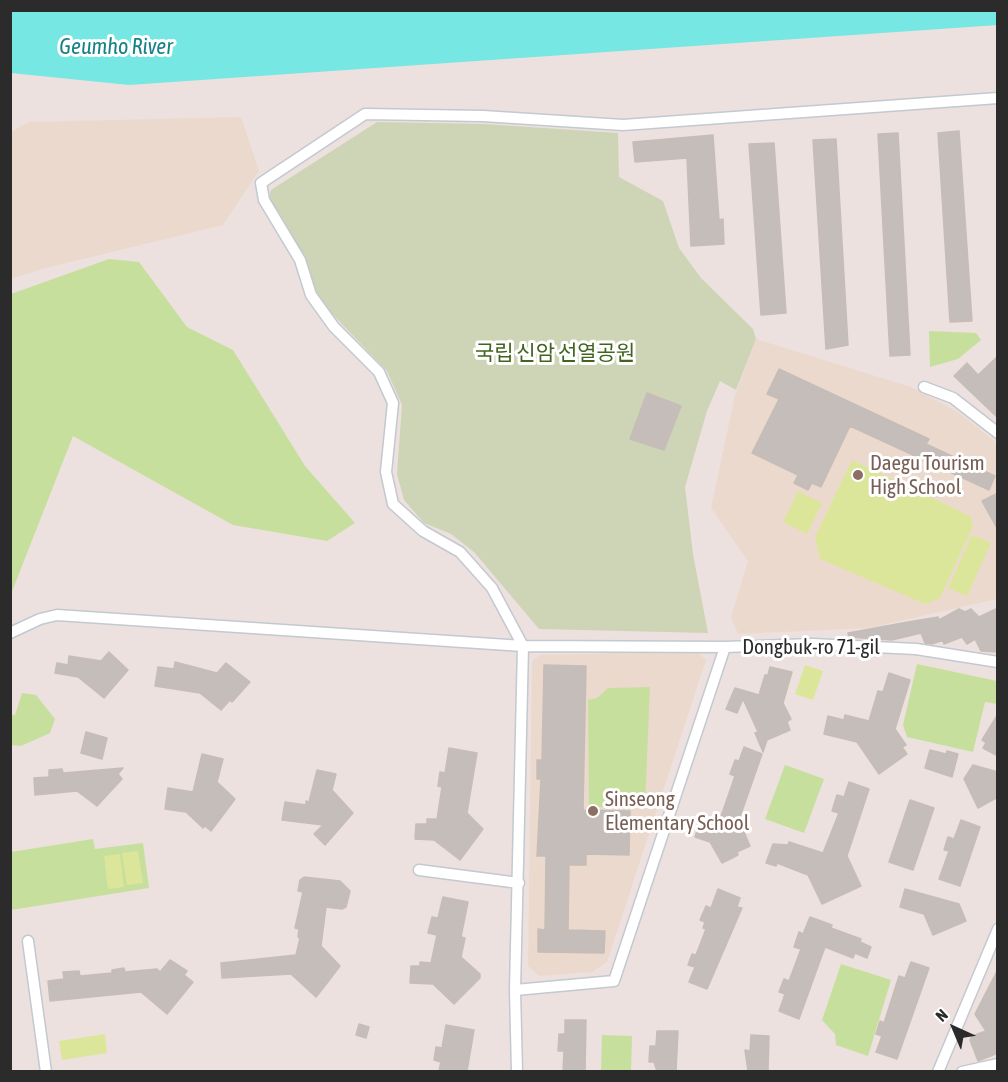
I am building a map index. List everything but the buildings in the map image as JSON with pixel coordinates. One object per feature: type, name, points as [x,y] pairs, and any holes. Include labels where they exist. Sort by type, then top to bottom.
[{"type":"street","points":[[517,1071],[515,990],[523,646],[492,588],[460,552],[423,531],[393,504],[386,472],[393,403],[379,372],[334,327],[311,295],[300,260],[264,200],[261,183],[366,114],[483,116],[623,125],[998,98]]},
{"type":"street","points":[[924,387],[953,398],[998,433]]},
{"type":"street","points":[[10,633],[40,619],[57,615],[523,646],[725,647]]},
{"type":"street","name":"Dongbuk-ro 71-gil","points":[[515,990],[614,981],[725,647],[813,644],[890,648],[998,662]]},
{"type":"street","points":[[419,870],[519,883]]},
{"type":"street","points":[[938,1071],[998,929]]},
{"type":"street","points":[[28,940],[46,1071]]},
{"type":"street","points":[[962,1071],[998,1064]]},
{"type":"shaded area","points":[[241,117],[259,171],[223,225],[42,269],[11,279],[11,132],[29,122]]},
{"type":"shaded area","name":"Daegu Tourism High School","points":[[756,339],[911,387],[958,412],[997,443],[997,599],[869,628],[738,634],[731,617],[748,561],[711,508],[735,395]]},
{"type":"shaded area","name":"Sinseong Elementary School","points":[[697,651],[706,660],[607,962],[592,972],[539,976],[528,966],[532,661],[540,655]]},
{"type":"green space","name":"국립 신암 선열공원","points":[[377,122],[484,124],[618,133],[619,177],[663,201],[679,248],[701,278],[753,329],[756,339],[736,390],[720,381],[707,411],[685,487],[693,554],[708,633],[539,629],[474,552],[451,534],[424,523],[404,500],[397,474],[402,405],[387,371],[316,297],[304,256],[268,201],[271,190]]},
{"type":"green space","points":[[109,259],[139,262],[187,327],[233,350],[305,466],[355,523],[327,541],[233,525],[73,436],[11,594],[11,294]]},
{"type":"green space","points":[[929,331],[976,333],[981,340],[958,359],[930,367]]},
{"type":"green space","points":[[852,460],[970,516],[973,526],[940,598],[925,604],[820,559],[815,537]]},
{"type":"green space","points":[[798,491],[822,503],[807,534],[783,522]]},
{"type":"green space","points":[[972,535],[991,543],[967,596],[948,588]]},
{"type":"green space","points":[[917,664],[997,681],[997,704],[985,702],[973,752],[907,737],[903,725]]},
{"type":"green space","points":[[805,665],[823,671],[813,700],[795,694]]},
{"type":"green space","points":[[650,687],[645,807],[589,807],[588,700],[597,698],[608,688]]},
{"type":"green space","points":[[22,693],[36,695],[55,719],[50,733],[21,746],[11,745],[11,714],[15,715]]},
{"type":"green space","points":[[785,765],[824,779],[804,833],[765,819]]},
{"type":"green space","points":[[93,839],[95,849],[143,843],[149,888],[11,910],[11,852]]},
{"type":"green space","points":[[138,851],[143,883],[127,885],[122,853]]},
{"type":"green space","points":[[120,854],[124,887],[108,889],[104,856]]},
{"type":"green space","points":[[841,964],[891,980],[868,1056],[836,1045],[835,1034],[822,1020]]},
{"type":"green space","points":[[105,1034],[107,1053],[62,1060],[59,1041]]},
{"type":"green space","points":[[602,1035],[632,1036],[631,1071],[601,1071]]},
{"type":"water","name":"Geumho River","points":[[11,10],[997,10],[998,25],[129,85],[11,73]]},
{"type":"place","name":"Daegu Tourism High School","points":[[858,475]]},
{"type":"place","name":"Sinseong Elementary School","points":[[593,811]]}]
